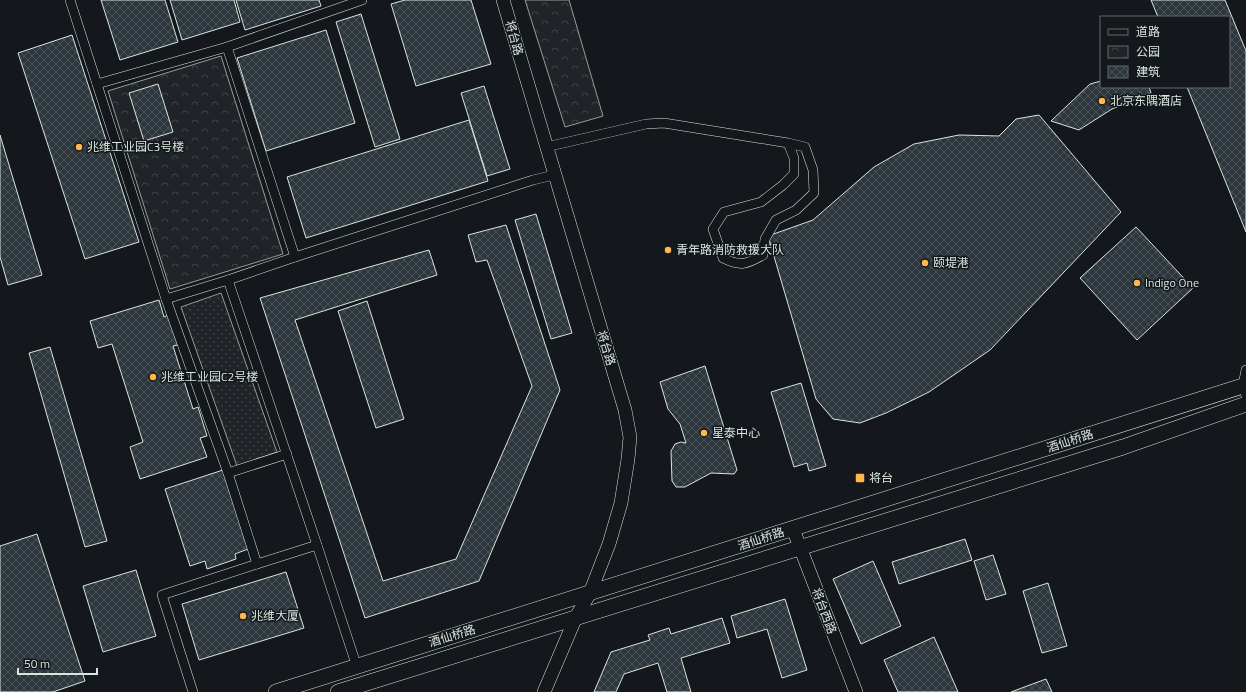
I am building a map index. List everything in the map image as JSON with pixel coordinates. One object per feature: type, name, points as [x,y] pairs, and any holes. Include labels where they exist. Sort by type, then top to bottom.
[{"type":"main road","name":"将台路","points":[[503,0],[627,419],[630,437],[621,503],[609,544],[590,593],[576,617],[544,692]]},
{"type":"main road","name":"酒仙桥路","points":[[276,692],[793,529],[1245,389]]},
{"type":"main road","name":"酒仙桥路","points":[[338,692],[1122,447],[1246,404]]},
{"type":"main road","name":"将台西路","points":[[793,529],[856,692]]},
{"type":"street","points":[[70,0],[166,299],[228,473],[257,564]]},
{"type":"street","points":[[97,84],[227,47],[362,0]]},
{"type":"street","points":[[227,47],[295,257]]},
{"type":"street","points":[[546,147],[646,124],[664,123],[788,144],[805,147],[813,170],[814,193],[796,210],[776,220],[765,239],[763,254],[749,262],[734,263],[723,258],[713,229],[724,212],[761,202],[783,185],[794,174],[794,158],[788,144]]},
{"type":"street","points":[[166,299],[533,180],[554,175]]},
{"type":"street","points":[[228,280],[357,667]]},
{"type":"street","points":[[1245,389],[1246,370]]},
{"type":"street","points":[[228,473],[287,454]]},
{"type":"street","points":[[193,692],[162,595],[317,545]]},
{"type":"green space","points":[[525,0],[569,0],[603,116],[565,127]]},
{"type":"green space","points":[[221,56],[283,254],[170,289],[108,91]]},
{"type":"green space","points":[[221,293],[277,452],[237,466],[181,307]]},
{"type":"building","points":[[101,0],[165,0],[178,42],[120,60]]},
{"type":"building","points":[[170,0],[234,0],[240,22],[182,40]]},
{"type":"building","points":[[236,0],[319,0],[321,6],[245,30]]},
{"type":"building","points":[[405,0],[471,0],[491,64],[416,86],[391,4]]},
{"type":"building","points":[[1151,0],[1225,0],[1246,51],[1246,232],[1187,88],[1230,88],[1230,16],[1158,16]]},
{"type":"building","points":[[361,14],[400,139],[375,147],[336,22]]},
{"type":"building","points":[[326,30],[355,123],[266,151],[237,58]]},
{"type":"building","name":"兆维工业园C3号楼","points":[[72,35],[139,242],[85,259],[18,53]]},
{"type":"building","name":"北京东隅酒店","points":[[1100,81],[1100,88],[1149,88],[1151,93],[1112,109],[1079,130],[1051,121],[1090,84]]},
{"type":"building","points":[[158,84],[173,132],[144,141],[129,93]]},
{"type":"building","points":[[484,86],[510,169],[487,176],[461,93]]},
{"type":"building","name":"颐堤港","points":[[1039,115],[1121,212],[990,350],[929,392],[886,413],[860,423],[833,419],[816,399],[768,236],[813,220],[874,167],[914,144],[959,135],[999,136],[1016,119]]},
{"type":"building","points":[[469,120],[488,181],[306,238],[287,177]]},
{"type":"building","points":[[0,135],[42,275],[8,285],[0,257]]},
{"type":"building","points":[[536,214],[572,333],[551,339],[515,220]]},
{"type":"building","points":[[506,225],[560,390],[479,581],[365,618],[260,298],[429,250],[437,275],[295,320],[383,581],[456,559],[532,386],[487,260],[476,262],[468,235]]},
{"type":"building","name":"Indigo One","points":[[1136,227],[1193,288],[1137,340],[1080,278]]},
{"type":"building","name":"兆维工业园C2号楼","points":[[159,300],[164,317],[168,315],[178,345],[173,346],[193,409],[198,407],[207,436],[200,438],[207,457],[140,479],[130,447],[143,442],[112,344],[98,348],[90,321]]},
{"type":"building","points":[[367,301],[404,419],[376,428],[338,311]]},
{"type":"building","points":[[50,347],[107,541],[85,547],[29,353]]},
{"type":"building","name":"星泰中心","points":[[705,366],[737,470],[734,474],[711,473],[685,487],[676,487],[672,481],[671,451],[675,444],[681,442],[686,443],[680,424],[668,409],[660,382]]},
{"type":"building","points":[[801,383],[826,466],[809,471],[807,463],[794,467],[771,392]]},
{"type":"building","points":[[223,470],[248,549],[235,554],[236,559],[207,569],[205,561],[190,566],[165,489]]},
{"type":"building","points":[[37,534],[85,681],[53,692],[0,692],[0,546]]},
{"type":"building","points":[[965,539],[972,560],[899,584],[892,562]]},
{"type":"building","points":[[993,555],[1006,594],[986,600],[974,561]]},
{"type":"building","points":[[873,561],[901,626],[861,644],[833,579]]},
{"type":"building","points":[[136,570],[156,636],[103,652],[83,586]]},
{"type":"building","name":"兆维大厦","points":[[286,572],[304,628],[199,660],[182,604]]},
{"type":"building","points":[[1048,583],[1067,646],[1042,653],[1023,591]]},
{"type":"building","points":[[785,599],[807,670],[782,678],[767,629],[737,638],[731,616]]},
{"type":"building","points":[[722,618],[730,643],[681,658],[691,692],[667,692],[658,663],[624,674],[616,692],[594,692],[611,652],[650,640],[648,635],[669,628],[671,634]]},
{"type":"building","points":[[934,637],[958,692],[898,692],[884,660]]},
{"type":"building","points":[[1046,679],[1052,692],[1011,692]]},
{"type":"place","name":"北京东隅酒店","points":[[1102,101]]},
{"type":"place","name":"兆维工业园C3号楼","points":[[79,147]]},
{"type":"place","name":"青年路消防救援大队","points":[[668,250]]},
{"type":"place","name":"颐堤港","points":[[925,263]]},
{"type":"place","name":"Indigo One","points":[[1137,283]]},
{"type":"place","name":"兆维工业园C2号楼","points":[[153,377]]},
{"type":"place","name":"星泰中心","points":[[704,433]]},
{"type":"place","name":"将台","points":[[860,478]]},
{"type":"place","name":"兆维大厦","points":[[243,616]]}]
